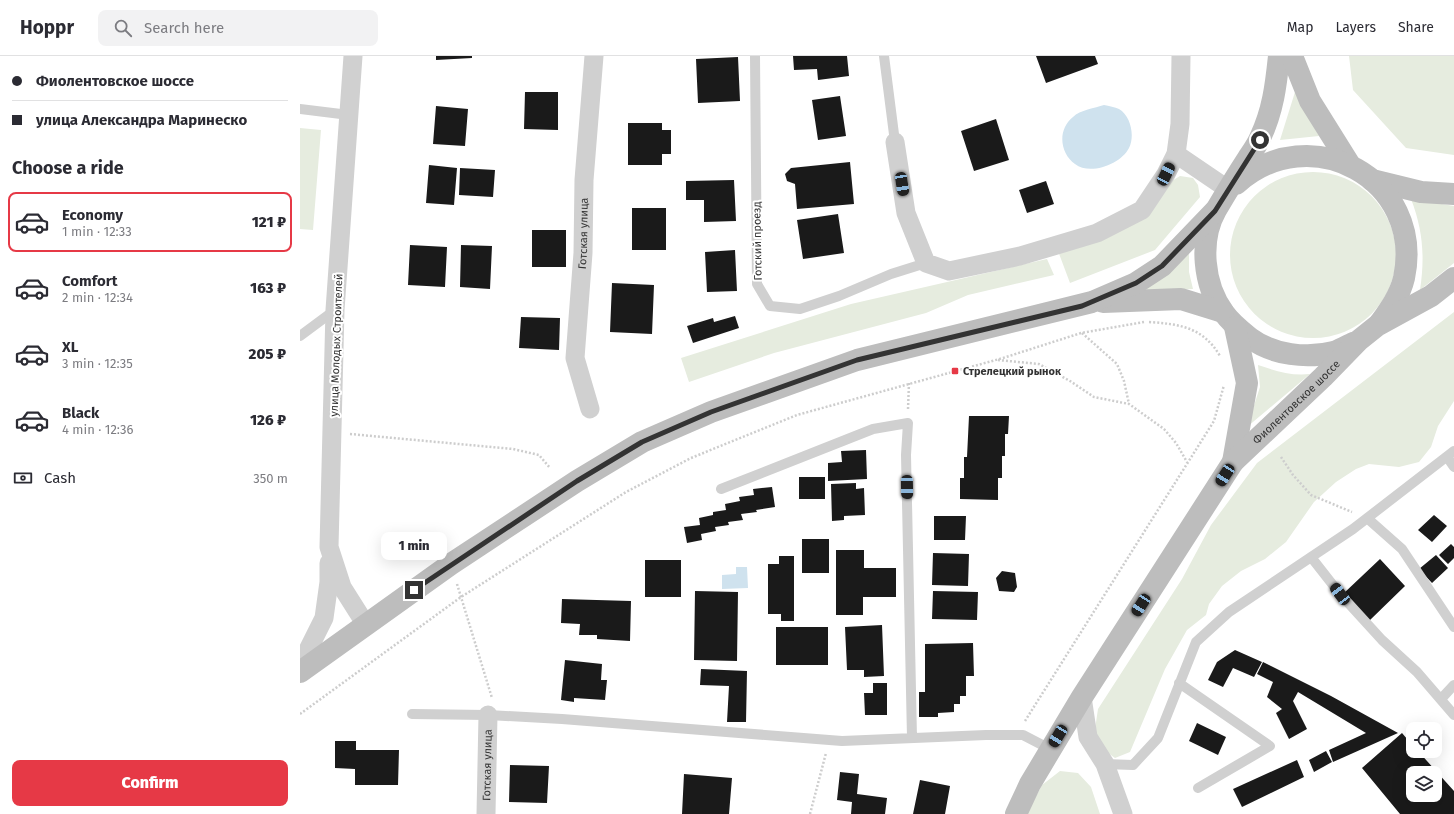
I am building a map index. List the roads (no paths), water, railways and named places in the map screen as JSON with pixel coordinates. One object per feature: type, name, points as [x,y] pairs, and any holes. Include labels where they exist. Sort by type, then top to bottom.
[{"type":"main road","name":"Фиолентовское шоссе","points":[[1234,462],[1247,383],[1229,320],[1211,288],[1205,263],[1207,236],[1215,211],[1260,140],[1270,117],[1276,91],[1279,56]]},
{"type":"main road","name":"Фиолентовское шоссе","points":[[1292,56],[1310,101],[1350,165]]},
{"type":"main road","name":"Фиолентовское шоссе","points":[[1229,190],[1249,172],[1272,160],[1298,155],[1325,157],[1350,165],[1372,180],[1390,200],[1393,206],[1402,225],[1406,251],[1404,278],[1394,303],[1378,325]]},
{"type":"main road","name":"Фиолентовское шоссе","points":[[1372,180],[1420,192],[1454,194]]},
{"type":"main road","points":[[300,672],[451,564],[577,481],[636,446],[711,412],[857,360],[1092,302],[1136,283],[1162,266],[1215,211]]},
{"type":"main road","name":"Фиолентовское шоссе","points":[[1016,814],[1030,784],[1082,697],[1234,462],[1323,377],[1358,341],[1378,325],[1431,296],[1454,278]]},
{"type":"main road","points":[[1092,302],[1181,299],[1229,320]]},
{"type":"main road","name":"Фиолентовское шоссе","points":[[1229,320],[1257,343],[1281,352],[1308,355],[1334,352],[1358,341]]},
{"type":"street","name":"улица Молодых Строителей","points":[[353,56],[335,310],[329,548],[342,587],[366,625]]},
{"type":"street","name":"Готская улица","points":[[590,409],[575,358],[583,253],[584,180],[594,56]]},
{"type":"street","points":[[895,142],[906,213],[926,263],[949,271],[1020,256],[1097,233],[1142,210],[1166,174],[1176,154],[1180,124],[1181,56]]},
{"type":"street","points":[[1176,154],[1229,190]]},
{"type":"street","points":[[300,666],[324,618],[329,582],[329,548]]},
{"type":"street","points":[[1082,697],[1088,737],[1105,764],[1123,814]]},
{"type":"street","name":"Готская улица","points":[[486,814],[488,715]]},
{"type":"lane","name":"Готский проезд","points":[[755,56],[757,284],[770,306],[800,309],[839,296],[891,274],[926,263]]},
{"type":"lane","points":[[884,56],[895,142]]},
{"type":"lane","points":[[300,109],[349,115]]},
{"type":"lane","points":[[300,336],[335,310]]},
{"type":"lane","points":[[720,489],[873,429],[908,423],[906,463],[912,738]]},
{"type":"lane","points":[[1105,764],[1133,765],[1158,738],[1196,642],[1229,612],[1367,518],[1450,454],[1454,467]]},
{"type":"lane","points":[[1367,518],[1402,549],[1454,627]]},
{"type":"lane","points":[[1311,557],[1340,594],[1382,640],[1417,672],[1454,715]]},
{"type":"lane","points":[[1179,683],[1270,746],[1198,788]]},
{"type":"lane","points":[[1441,700],[1454,684]]},
{"type":"lane","points":[[412,714],[488,715],[842,741],[986,735],[1023,736],[1050,749]]},
{"type":"water","points":[[1104,105],[1119,109],[1126,116],[1132,132],[1131,143],[1125,154],[1112,163],[1097,168],[1089,169],[1081,167],[1075,164],[1066,154],[1062,141],[1064,128],[1076,115]]},
{"type":"water","points":[[736,567],[747,567],[748,588],[722,589],[722,575],[736,574]]},
{"type":"place","name":"Стрелецкий рынок","points":[[955,371]]}]
